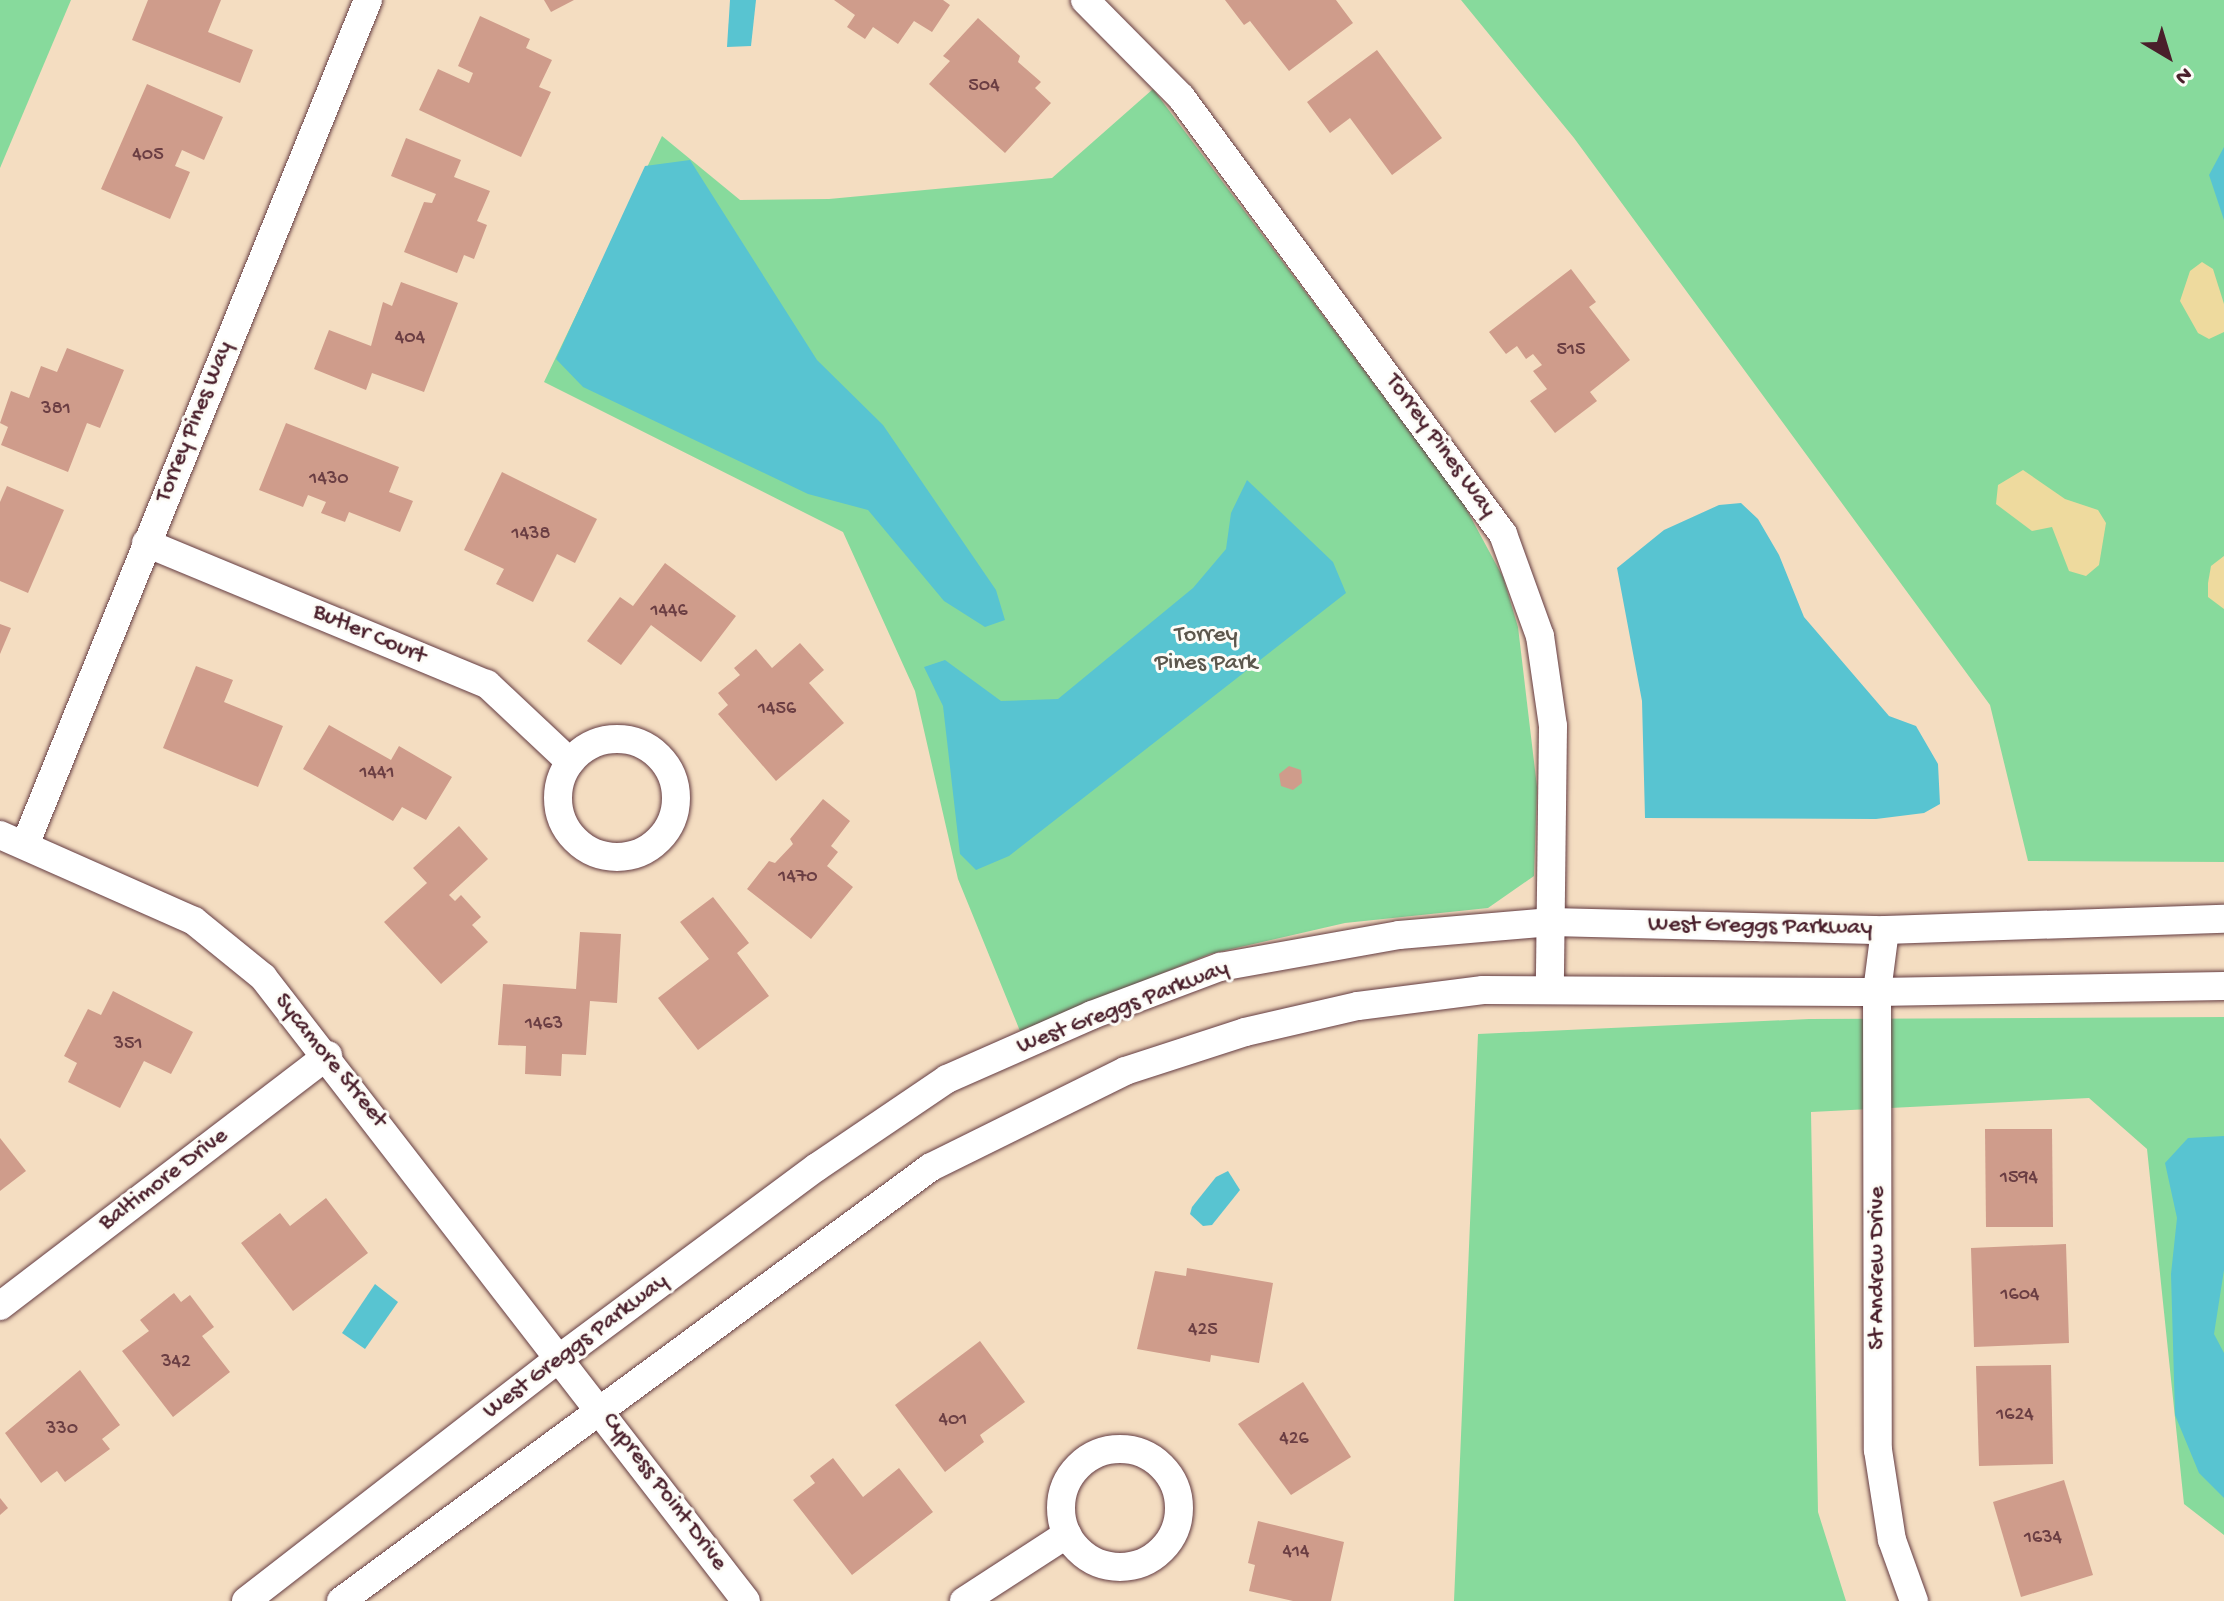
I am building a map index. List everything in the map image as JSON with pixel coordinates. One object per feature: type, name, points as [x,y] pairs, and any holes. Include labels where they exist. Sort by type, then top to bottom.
[{"type":"street","name":"Torrey Pines Way","points":[[12,840],[146,543],[368,0]]},
{"type":"street","name":"Torrey Pines Way","points":[[1085,0],[1181,97],[1503,534],[1540,636],[1553,726],[1550,989]]},
{"type":"street","name":"Butler Court","points":[[146,543],[487,684],[570,762]]},
{"type":"street","points":[[608,739],[646,745],[662,757],[677,793],[667,831],[653,845],[626,856],[598,854],[580,844],[559,812],[558,793],[570,762],[589,745],[608,739]]},
{"type":"street","name":"Sycamore Street","points":[[12,840],[194,921],[263,977],[328,1055],[581,1383]]},
{"type":"street","name":"West Greggs Parkway","points":[[246,1601],[561,1357],[817,1167],[947,1079],[1078,1021],[1220,967],[1399,935],[1551,922],[1885,930],[2224,919]]},
{"type":"street","name":"St Andrew Drive","points":[[1885,930],[1877,992],[1878,1450],[1892,1540],[1914,1601]]},
{"type":"street","points":[[341,1601],[599,1407],[931,1167],[1125,1071],[1245,1032],[1358,1006],[1483,990],[1877,992],[2224,986]]},
{"type":"street","name":"Baltimore Drive","points":[[0,1306],[328,1055]]},
{"type":"street","name":"Cypress Point Drive","points":[[581,1383],[746,1601]]},
{"type":"street","points":[[1111,1448],[1150,1455],[1176,1485],[1178,1523],[1163,1548],[1139,1564],[1100,1564],[1083,1555],[1067,1534],[1060,1502],[1065,1484],[1092,1454],[1111,1448]]},
{"type":"street","points":[[964,1601],[1067,1534]]},
{"type":"green space","points":[[0,0],[71,0],[0,168]]},
{"type":"green space","points":[[1461,0],[2224,0],[2224,862],[2028,861],[1990,705],[1574,138]]},
{"type":"green space","name":"Torrey Pines Park","points":[[1153,89],[1462,501],[1503,577],[1518,627],[1537,787],[1534,876],[1488,908],[1345,923],[1210,954],[1020,1031],[958,879],[915,691],[843,532],[544,382],[662,136],[740,200],[829,199],[1052,178]]},
{"type":"green space","points":[[2224,1017],[2224,1535],[2184,1504],[2147,1149],[2089,1098],[1811,1112],[1818,1512],[1846,1601],[1454,1601],[1478,1034],[1809,1019]]},
{"type":"sand","points":[[2202,262],[2213,269],[2224,304],[2224,332],[2209,339],[2198,333],[2180,301],[2190,271]]},
{"type":"sand","points":[[2023,470],[2065,499],[2098,510],[2106,523],[2099,565],[2086,576],[2069,571],[2052,527],[2032,531],[1996,504],[1998,485]]},
{"type":"sand","points":[[2224,556],[2224,609],[2208,597],[2208,583],[2211,566]]},
{"type":"water","points":[[730,0],[756,0],[751,46],[727,47]]},
{"type":"water","points":[[2224,147],[2224,220],[2209,175]]},
{"type":"water","points":[[690,160],[817,360],[883,425],[996,590],[1005,620],[985,627],[944,601],[868,510],[808,494],[583,387],[556,359],[645,166]]},
{"type":"water","points":[[1247,480],[1333,562],[1346,593],[1009,856],[976,870],[960,854],[943,706],[924,667],[945,660],[1001,701],[1058,699],[1193,588],[1226,549],[1231,513]]},
{"type":"water","points":[[1741,503],[1758,519],[1779,555],[1804,617],[1889,716],[1916,726],[1938,764],[1940,804],[1924,813],[1876,819],[1645,818],[1642,701],[1617,568],[1664,530],[1719,505]]},
{"type":"water","points":[[2224,1136],[2224,1270],[2214,1334],[2224,1353],[2224,1498],[2199,1473],[2175,1415],[2171,1274],[2177,1218],[2165,1163],[2188,1138]]},
{"type":"water","points":[[1228,1171],[1240,1190],[1212,1225],[1203,1226],[1190,1214],[1192,1207],[1216,1177]]},
{"type":"water","points":[[375,1284],[398,1302],[365,1349],[342,1333]]},
{"type":"building","points":[[148,0],[221,0],[208,32],[253,50],[240,83],[132,40]]},
{"type":"building","points":[[544,0],[574,0],[551,12]]},
{"type":"building","points":[[834,0],[943,0],[950,5],[932,32],[914,21],[898,44],[873,27],[865,39],[847,27],[855,15]]},
{"type":"building","points":[[1225,0],[1336,0],[1353,23],[1289,71],[1250,21],[1244,25]]},
{"type":"building","points":[[480,16],[530,39],[526,48],[552,60],[539,87],[551,92],[521,157],[419,110],[438,69],[469,83],[473,73],[458,66]]},
{"type":"building","points":[[978,18],[1020,56],[1018,62],[1041,82],[1035,88],[1051,103],[1005,153],[929,84],[950,61],[943,56]]},
{"type":"building","points":[[1377,50],[1442,138],[1392,175],[1350,118],[1330,133],[1307,102]]},
{"type":"building","points":[[147,84],[223,117],[204,160],[182,150],[175,166],[190,172],[170,219],[101,189]]},
{"type":"building","points":[[406,138],[461,160],[454,177],[490,191],[477,221],[487,225],[474,259],[464,255],[457,273],[404,252],[424,202],[432,203],[436,194],[391,176]]},
{"type":"building","points":[[1571,269],[1596,302],[1589,307],[1630,360],[1590,392],[1597,401],[1555,433],[1530,401],[1547,389],[1533,371],[1542,365],[1533,354],[1526,359],[1517,346],[1506,354],[1489,332]]},
{"type":"building","points":[[401,282],[458,303],[424,392],[372,373],[366,390],[314,369],[329,330],[371,346],[383,302],[392,306]]},
{"type":"building","points":[[67,348],[124,370],[100,428],[87,423],[68,472],[1,445],[8,427],[0,423],[11,391],[29,398],[41,366],[57,372]]},
{"type":"building","points":[[286,423],[399,467],[389,492],[413,501],[400,532],[349,512],[345,522],[321,513],[326,502],[308,495],[303,507],[259,490]]},
{"type":"building","points":[[502,472],[597,519],[575,563],[557,554],[533,602],[496,584],[504,569],[464,550]]},
{"type":"building","points":[[7,486],[64,510],[28,593],[0,581],[0,502]]},
{"type":"building","points":[[665,563],[736,616],[701,662],[651,625],[621,665],[587,641],[620,597],[633,606]]},
{"type":"building","points":[[0,624],[11,628],[0,654]]},
{"type":"building","points":[[800,643],[824,670],[809,683],[844,723],[776,781],[718,714],[728,705],[718,693],[740,675],[734,668],[756,649],[772,668]]},
{"type":"building","points":[[196,666],[233,680],[224,702],[283,726],[258,787],[163,748]]},
{"type":"building","points":[[329,725],[391,760],[399,746],[452,777],[426,820],[402,807],[393,821],[303,769]]},
{"type":"building","points":[[1289,766],[1301,770],[1302,783],[1293,790],[1281,786],[1279,774]]},
{"type":"building","points":[[823,799],[850,821],[831,846],[838,852],[827,866],[853,887],[811,939],[747,889],[769,861],[775,863],[793,844],[790,839]]},
{"type":"building","points":[[459,826],[488,859],[449,895],[455,901],[461,895],[481,917],[472,925],[488,942],[441,984],[384,922],[427,883],[413,868]]},
{"type":"building","points":[[713,897],[749,943],[737,953],[769,996],[698,1050],[658,998],[709,959],[680,922]]},
{"type":"building","points":[[580,932],[621,934],[617,1003],[590,1001],[586,1055],[562,1054],[561,1076],[525,1074],[526,1046],[498,1045],[503,984],[576,989]]},
{"type":"building","points":[[113,991],[193,1032],[171,1074],[144,1061],[120,1108],[68,1082],[77,1063],[64,1056],[88,1009],[101,1015]]},
{"type":"building","points":[[1985,1129],[2052,1129],[2053,1227],[1986,1227]]},
{"type":"building","points":[[0,1138],[26,1171],[0,1191]]},
{"type":"building","points":[[326,1198],[368,1253],[293,1311],[241,1243],[280,1213],[290,1226]]},
{"type":"building","points":[[2066,1244],[2069,1343],[1974,1347],[1971,1248]]},
{"type":"building","points":[[1187,1268],[1273,1283],[1259,1363],[1211,1355],[1210,1362],[1137,1349],[1155,1271],[1186,1276]]},
{"type":"building","points":[[174,1293],[181,1302],[190,1295],[214,1327],[202,1336],[230,1372],[173,1417],[122,1351],[149,1331],[140,1320]]},
{"type":"building","points":[[980,1341],[1025,1402],[980,1435],[984,1442],[945,1472],[895,1405]]},
{"type":"building","points":[[2051,1365],[2053,1464],[1979,1466],[1976,1366]]},
{"type":"building","points":[[80,1370],[120,1425],[102,1439],[110,1449],[65,1482],[57,1471],[41,1483],[5,1433]]},
{"type":"building","points":[[1303,1382],[1351,1457],[1291,1495],[1238,1424]]},
{"type":"building","points":[[833,1458],[863,1497],[899,1468],[933,1512],[852,1575],[793,1500],[815,1483],[810,1476]]},
{"type":"building","points":[[2064,1480],[2093,1575],[2021,1597],[1993,1502]]},
{"type":"building","points":[[0,1498],[8,1508],[0,1515]]},
{"type":"building","points":[[1258,1521],[1344,1542],[1331,1601],[1293,1601],[1249,1591],[1255,1565],[1248,1563]]}]
